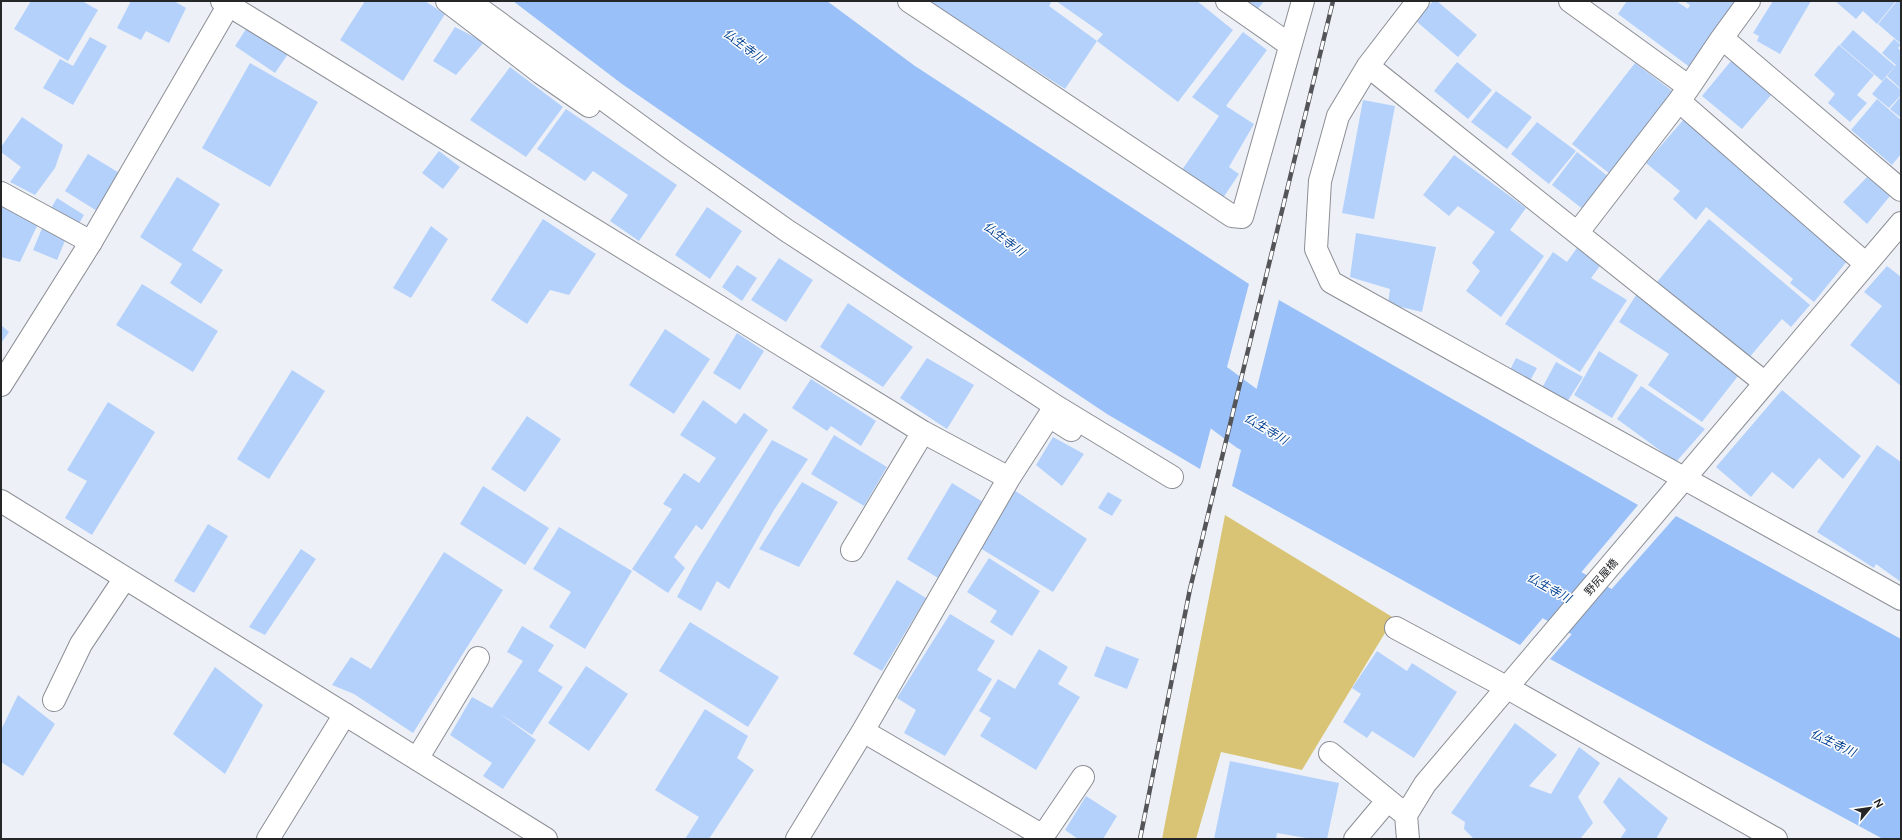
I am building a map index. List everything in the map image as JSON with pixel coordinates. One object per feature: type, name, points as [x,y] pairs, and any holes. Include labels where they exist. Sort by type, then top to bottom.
[{"type":"street","points":[[446,1],[541,73],[809,261],[1049,416],[1127,464]]},
{"type":"street","points":[[469,1],[677,153],[786,230],[1057,408],[1172,477]]},
{"type":"street","points":[[909,1],[1232,216],[1242,217],[1303,1]]},
{"type":"street","points":[[1227,1],[1290,45]]},
{"type":"street","points":[[1418,1],[1368,66],[1338,116],[1320,181],[1316,249],[1331,282],[1680,486],[1901,599]]},
{"type":"street","points":[[1570,1],[1684,94],[1866,264]]},
{"type":"street","points":[[1578,232],[1684,94],[1749,1]]},
{"type":"street","points":[[1,385],[91,242],[227,2],[923,432],[1009,478]]},
{"type":"street","points":[[1722,38],[1901,190]]},
{"type":"street","points":[[1368,66],[1578,232],[1765,383]]},
{"type":"street","points":[[1,193],[91,242]]},
{"type":"street","name":"野尻屋橋","points":[[1406,815],[1425,784],[1509,683],[1680,486],[1901,223]]},
{"type":"street","points":[[797,839],[863,731],[1009,478],[1049,416]]},
{"type":"street","points":[[852,550],[923,432]]},
{"type":"street","points":[[1,501],[546,839]]},
{"type":"street","points":[[54,700],[81,644],[125,578]]},
{"type":"street","points":[[1396,628],[1509,683],[1776,839]]},
{"type":"street","points":[[417,759],[478,658]]},
{"type":"street","points":[[268,839],[344,714]]},
{"type":"street","points":[[863,731],[1043,836],[1083,776]]},
{"type":"street","points":[[1330,753],[1406,815],[1408,839]]},
{"type":"street","points":[[1355,839],[1387,801]]},
{"type":"shaded area","points":[[1225,515],[1394,618],[1302,770],[1221,752],[1196,839],[1162,839]]},
{"type":"water","points":[[513,1],[827,1],[915,66],[1249,284],[1200,469],[1107,414],[903,278],[622,84]]},
{"type":"water","points":[[1279,300],[1638,505],[1520,645],[1232,486]]},
{"type":"water","points":[[1676,516],[1901,639],[1901,839],[1883,839],[1550,659]]},
{"type":"building","points":[[31,1],[82,1],[98,10],[68,61],[14,29]]},
{"type":"building","points":[[131,1],[174,1],[186,8],[169,43],[146,31],[141,40],[117,28]]},
{"type":"building","points":[[365,1],[425,1],[445,14],[403,81],[340,40]]},
{"type":"building","points":[[928,1],[1052,1],[1049,6],[1097,41],[1065,89]]},
{"type":"building","points":[[1056,1],[1197,1],[1233,30],[1178,102],[1097,41],[1103,34]]},
{"type":"building","points":[[1245,1],[1264,1],[1256,11]]},
{"type":"building","points":[[1433,1],[1437,1],[1477,35],[1458,57],[1416,21]]},
{"type":"building","points":[[1627,1],[1676,1],[1688,9],[1690,5],[1684,1],[1737,1],[1691,68],[1618,14]]},
{"type":"building","points":[[1773,1],[1811,1],[1780,54],[1757,41],[1759,36],[1753,33]]},
{"type":"building","points":[[1835,1],[1896,1],[1877,24],[1863,11],[1856,19]]},
{"type":"building","points":[[1897,1],[1901,1],[1901,44],[1878,24]]},
{"type":"building","points":[[248,26],[288,54],[275,73],[235,46]]},
{"type":"building","points":[[455,27],[484,42],[456,75],[433,61]]},
{"type":"building","points":[[1853,30],[1895,66],[1882,81],[1840,45]]},
{"type":"building","points":[[1243,32],[1267,50],[1226,106],[1254,124],[1229,167],[1239,174],[1223,198],[1182,170],[1219,116],[1192,97]]},
{"type":"building","points":[[90,37],[107,46],[73,105],[43,88],[60,59],[73,66]]},
{"type":"building","points":[[1894,39],[1901,45],[1898,48],[1901,51],[1901,89],[1887,76],[1896,65],[1882,53]]},
{"type":"building","points":[[1839,45],[1874,75],[1857,95],[1867,103],[1850,122],[1828,103],[1835,94],[1814,75]]},
{"type":"building","points":[[1731,61],[1772,94],[1742,129],[1702,96]]},
{"type":"building","points":[[1457,62],[1492,90],[1468,119],[1434,91]]},
{"type":"building","points":[[250,63],[318,102],[270,187],[202,148]]},
{"type":"building","points":[[1635,63],[1675,93],[1610,174],[1572,144]]},
{"type":"building","points":[[510,67],[563,107],[526,157],[470,120]]},
{"type":"building","points":[[1886,77],[1901,90],[1901,95],[1889,108],[1872,94]]},
{"type":"building","points":[[1496,91],[1532,117],[1507,149],[1471,122]]},
{"type":"building","points":[[1901,96],[1901,118],[1890,109]]},
{"type":"building","points":[[1877,99],[1901,120],[1901,154],[1892,165],[1851,130]]},
{"type":"building","points":[[1363,100],[1395,106],[1374,219],[1342,213]]},
{"type":"building","points":[[566,109],[677,185],[639,241],[610,221],[628,195],[593,171],[585,181],[537,149]]},
{"type":"building","points":[[22,117],[63,145],[55,168],[35,195],[10,182],[21,167],[1,152],[1,147]]},
{"type":"building","points":[[1684,119],[1848,260],[1814,302],[1790,283],[1793,279],[1706,207],[1696,220],[1673,199],[1680,191],[1646,163]]},
{"type":"building","points":[[1537,122],[1576,151],[1549,184],[1511,154]]},
{"type":"building","points":[[439,151],[460,167],[443,189],[422,173]]},
{"type":"building","points":[[1577,152],[1609,177],[1584,210],[1552,185]]},
{"type":"building","points":[[88,154],[121,174],[97,211],[65,191]]},
{"type":"building","points":[[1454,155],[1526,208],[1510,230],[1544,256],[1501,317],[1466,291],[1480,271],[1472,263],[1495,232],[1458,206],[1449,216],[1423,195]]},
{"type":"building","points":[[177,177],[220,204],[192,250],[223,270],[201,304],[170,283],[182,264],[140,237]]},
{"type":"building","points":[[1867,177],[1890,196],[1867,224],[1843,202]]},
{"type":"building","points":[[57,198],[84,215],[77,227],[50,210]]},
{"type":"building","points":[[1,204],[38,224],[20,262],[1,257]]},
{"type":"building","points":[[707,207],[742,231],[710,279],[675,255]]},
{"type":"building","points":[[543,219],[596,254],[569,295],[550,290],[527,324],[491,300]]},
{"type":"building","points":[[1709,219],[1810,305],[1791,327],[1782,319],[1748,359],[1657,282]]},
{"type":"building","points":[[43,226],[67,236],[57,260],[33,250]]},
{"type":"building","points":[[431,226],[448,239],[411,298],[393,288]]},
{"type":"building","points":[[1356,233],[1436,247],[1422,312],[1388,304],[1390,289],[1350,277]]},
{"type":"building","points":[[1579,245],[1603,262],[1591,278],[1627,300],[1580,372],[1505,324],[1553,252],[1567,262]]},
{"type":"building","points":[[779,258],[813,280],[786,322],[751,300]]},
{"type":"building","points":[[737,265],[757,278],[742,301],[722,287]]},
{"type":"building","points":[[1887,266],[1901,277],[1901,386],[1850,345],[1882,306],[1864,292]]},
{"type":"building","points":[[142,284],[218,331],[193,372],[116,325]]},
{"type":"building","points":[[1638,292],[1738,376],[1702,422],[1648,385],[1669,354],[1619,322]]},
{"type":"building","points":[[848,303],[913,347],[883,387],[820,347]]},
{"type":"building","points":[[1,325],[9,332],[1,343]]},
{"type":"building","points":[[665,329],[710,359],[674,414],[629,385]]},
{"type":"building","points":[[737,333],[764,351],[740,390],[713,373]]},
{"type":"building","points":[[1599,351],[1638,375],[1612,418],[1574,395]]},
{"type":"building","points":[[927,358],[974,385],[947,429],[900,398]]},
{"type":"building","points":[[1516,358],[1537,368],[1530,381],[1510,370]]},
{"type":"building","points":[[1556,362],[1583,377],[1567,402],[1542,388]]},
{"type":"building","points":[[292,370],[325,391],[269,479],[237,459]]},
{"type":"building","points":[[811,379],[876,421],[861,446],[831,426],[827,431],[792,408]]},
{"type":"building","points":[[1641,386],[1705,429],[1676,462],[1617,419]]},
{"type":"building","points":[[1782,390],[1861,456],[1843,479],[1819,458],[1793,489],[1772,472],[1751,497],[1716,467]]},
{"type":"building","points":[[703,400],[736,424],[744,413],[768,430],[702,530],[696,525],[674,557],[685,568],[668,593],[632,569],[672,509],[663,504],[684,473],[699,483],[716,458],[680,435]]},
{"type":"building","points":[[108,402],[155,432],[92,535],[65,518],[87,481],[67,470]]},
{"type":"building","points":[[527,416],[561,439],[525,492],[491,469]]},
{"type":"building","points":[[834,435],[887,467],[864,506],[811,474]]},
{"type":"building","points":[[1053,437],[1084,454],[1062,486],[1036,465]]},
{"type":"building","points":[[772,440],[808,459],[774,510],[729,589],[717,581],[701,611],[677,597],[693,567]]},
{"type":"building","points":[[1877,445],[1901,462],[1901,582],[1876,564],[1874,568],[1817,532]]},
{"type":"building","points":[[802,482],[838,502],[799,567],[759,549]]},
{"type":"building","points":[[952,483],[983,502],[938,578],[907,559]]},
{"type":"building","points":[[483,486],[549,528],[525,565],[460,524]]},
{"type":"building","points":[[1014,490],[1087,539],[1053,592],[980,548]]},
{"type":"building","points":[[1108,492],[1122,500],[1112,516],[1098,508]]},
{"type":"building","points":[[208,524],[228,536],[194,593],[174,581]]},
{"type":"building","points":[[559,527],[632,571],[585,649],[549,627],[571,592],[533,569]]},
{"type":"building","points":[[301,549],[316,559],[265,635],[249,627]]},
{"type":"building","points":[[444,552],[503,590],[413,733],[354,694],[332,685],[351,657],[371,669]]},
{"type":"building","points":[[989,558],[1040,591],[1012,636],[990,622],[997,611],[967,592]]},
{"type":"building","points":[[897,580],[926,598],[882,671],[853,654]]},
{"type":"building","points":[[950,614],[995,641],[977,670],[992,679],[945,756],[904,733],[916,710],[897,698]]},
{"type":"building","points":[[690,622],[779,677],[748,727],[659,671]]},
{"type":"building","points":[[522,626],[554,645],[538,671],[563,687],[532,735],[499,713],[536,740],[503,789],[483,776],[492,763],[450,735],[472,697],[492,708],[523,661],[507,652]]},
{"type":"building","points":[[1106,646],[1139,659],[1127,689],[1094,676]]},
{"type":"building","points":[[1039,649],[1068,667],[1058,684],[1080,697],[1036,770],[980,736],[991,718],[979,711],[998,679],[1015,689]]},
{"type":"building","points":[[1377,651],[1407,671],[1412,663],[1457,692],[1414,758],[1372,731],[1367,738],[1343,722],[1361,694],[1352,688]]},
{"type":"building","points":[[586,666],[628,694],[589,751],[548,723]]},
{"type":"building","points":[[215,667],[263,705],[225,774],[173,734]]},
{"type":"building","points":[[18,695],[55,724],[23,776],[1,762],[1,730]]},
{"type":"building","points":[[705,709],[748,736],[737,758],[754,770],[709,839],[685,839],[699,817],[655,790]]},
{"type":"building","points":[[1515,723],[1557,755],[1529,786],[1551,794],[1579,747],[1600,763],[1578,797],[1593,823],[1580,839],[1474,839],[1464,829],[1465,822],[1451,813]]},
{"type":"building","points":[[1230,761],[1339,783],[1327,839],[1312,839],[1277,833],[1276,839],[1214,839]]},
{"type":"building","points":[[1619,777],[1668,818],[1656,839],[1620,839],[1626,830],[1603,802]]},
{"type":"building","points":[[1086,796],[1117,816],[1103,839],[1078,839],[1065,830]]},
{"type":"waterway","name":"仏生寺川","points":[[1153,349],[1253,423],[1320,460]]},
{"type":"waterway","name":"仏生寺川","points":[[1492,556],[1662,651]]},
{"type":"railway","points":[[1140,839],[1190,589],[1333,1]]}]
